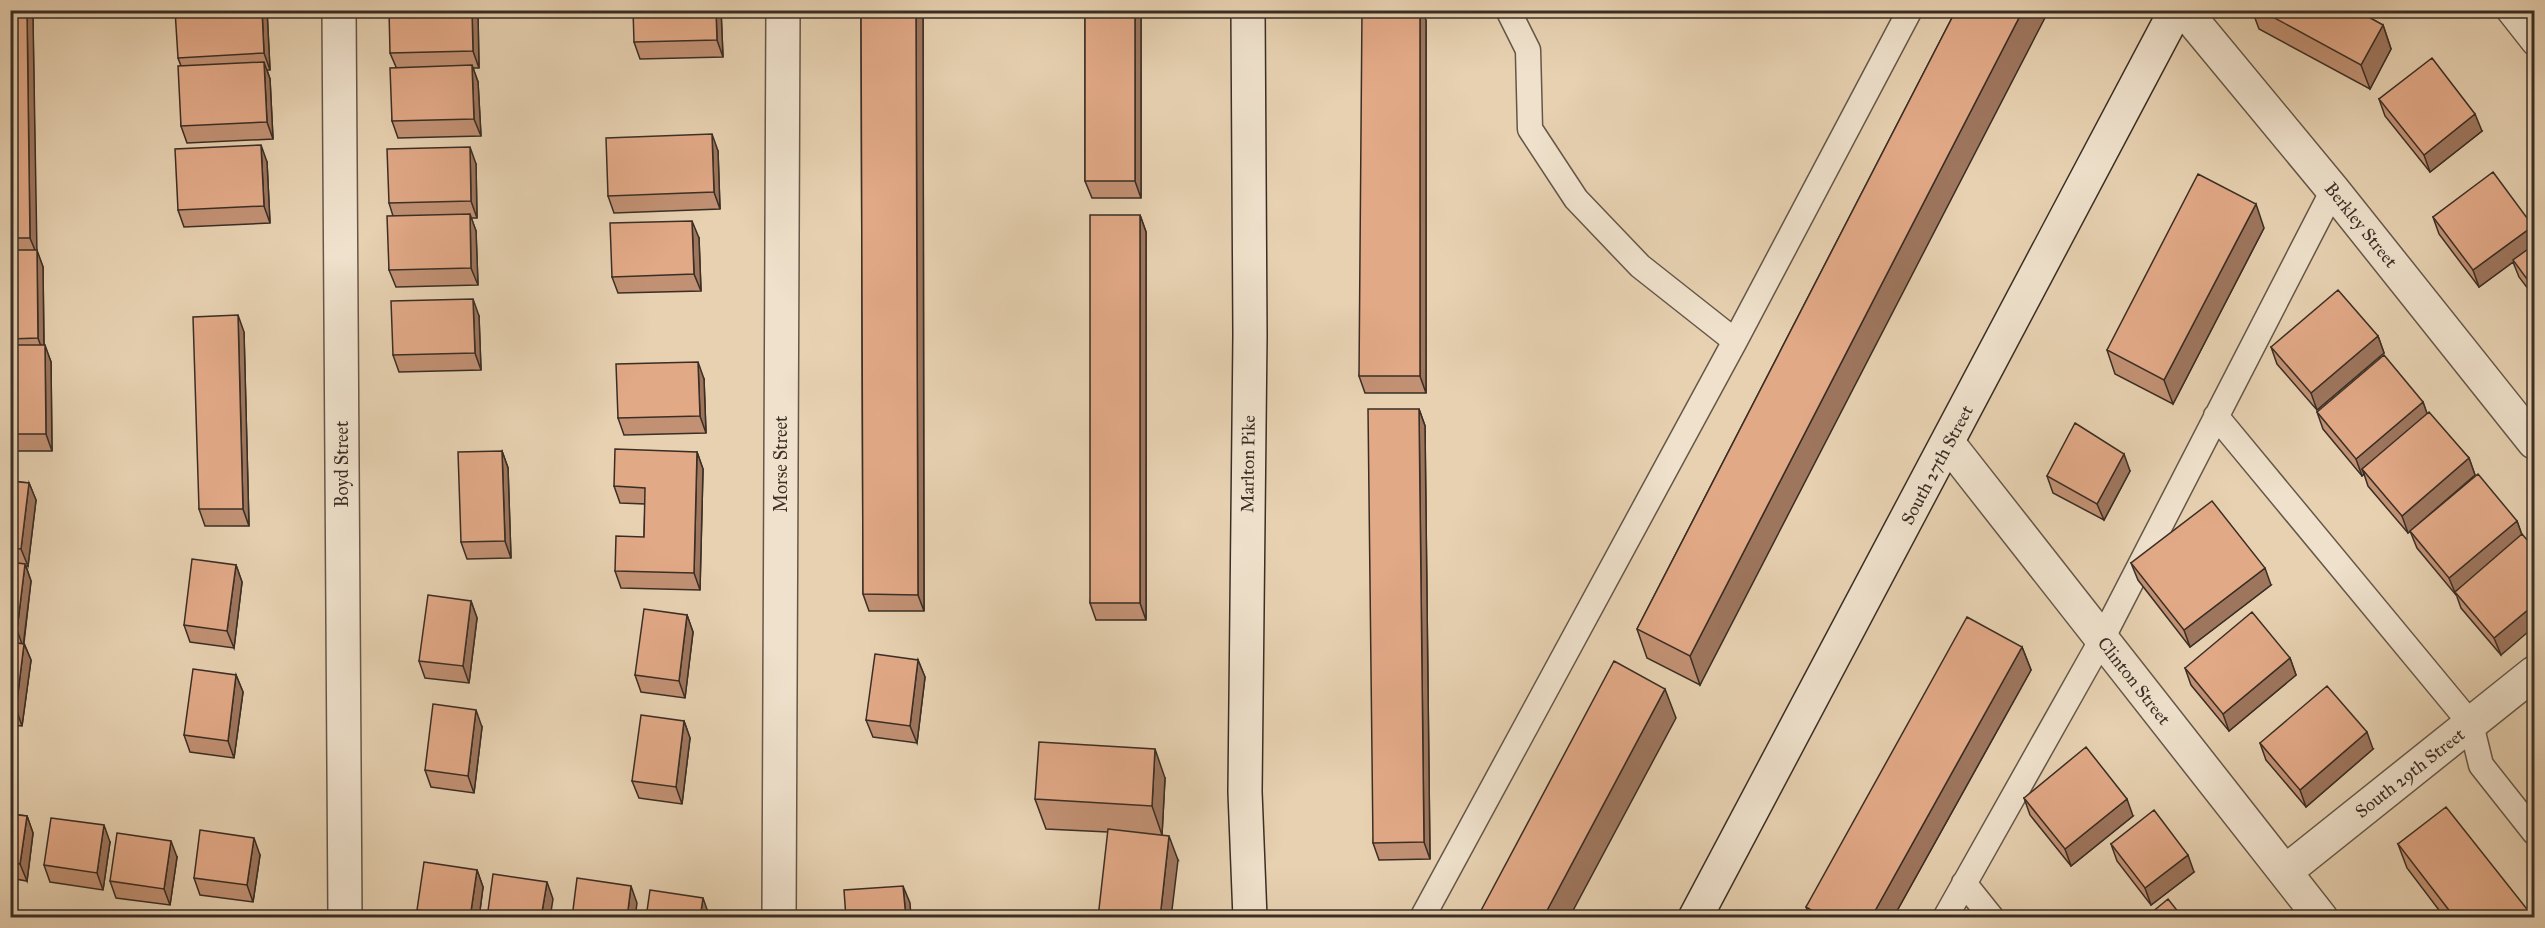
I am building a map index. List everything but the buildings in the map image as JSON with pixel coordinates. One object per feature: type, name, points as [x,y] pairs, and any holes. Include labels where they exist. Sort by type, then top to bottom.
[{"type":"street","name":"Boyd Street","points":[[339,10],[345,918]]},
{"type":"street","name":"Morse Street","points":[[779,918],[783,10]]},
{"type":"street","name":"Marlton Pike","points":[[1248,10],[1250,335],[1245,792],[1250,918]]},
{"type":"street","name":"South 27th Street","points":[[1695,917],[2176,10]]},
{"type":"street","name":"Berkley Street","points":[[2184,10],[2535,442]]},
{"type":"street","name":"Clinton Street","points":[[1948,443],[2321,918]]},
{"type":"street","name":"South 29th Street","points":[[2285,872],[2535,673]]},
{"type":"lane","points":[[1508,10],[1528,50],[1530,129],[1575,199],[1640,266],[1735,341]]},
{"type":"lane","points":[[1422,918],[1735,341],[1910,10]]},
{"type":"lane","points":[[2508,10],[2535,43]]},
{"type":"lane","points":[[1945,918],[2102,639],[2332,190]]},
{"type":"lane","points":[[2216,416],[2471,724],[2481,765],[2535,832]]},
{"type":"lane","points":[[1964,883],[1992,918]]}]
